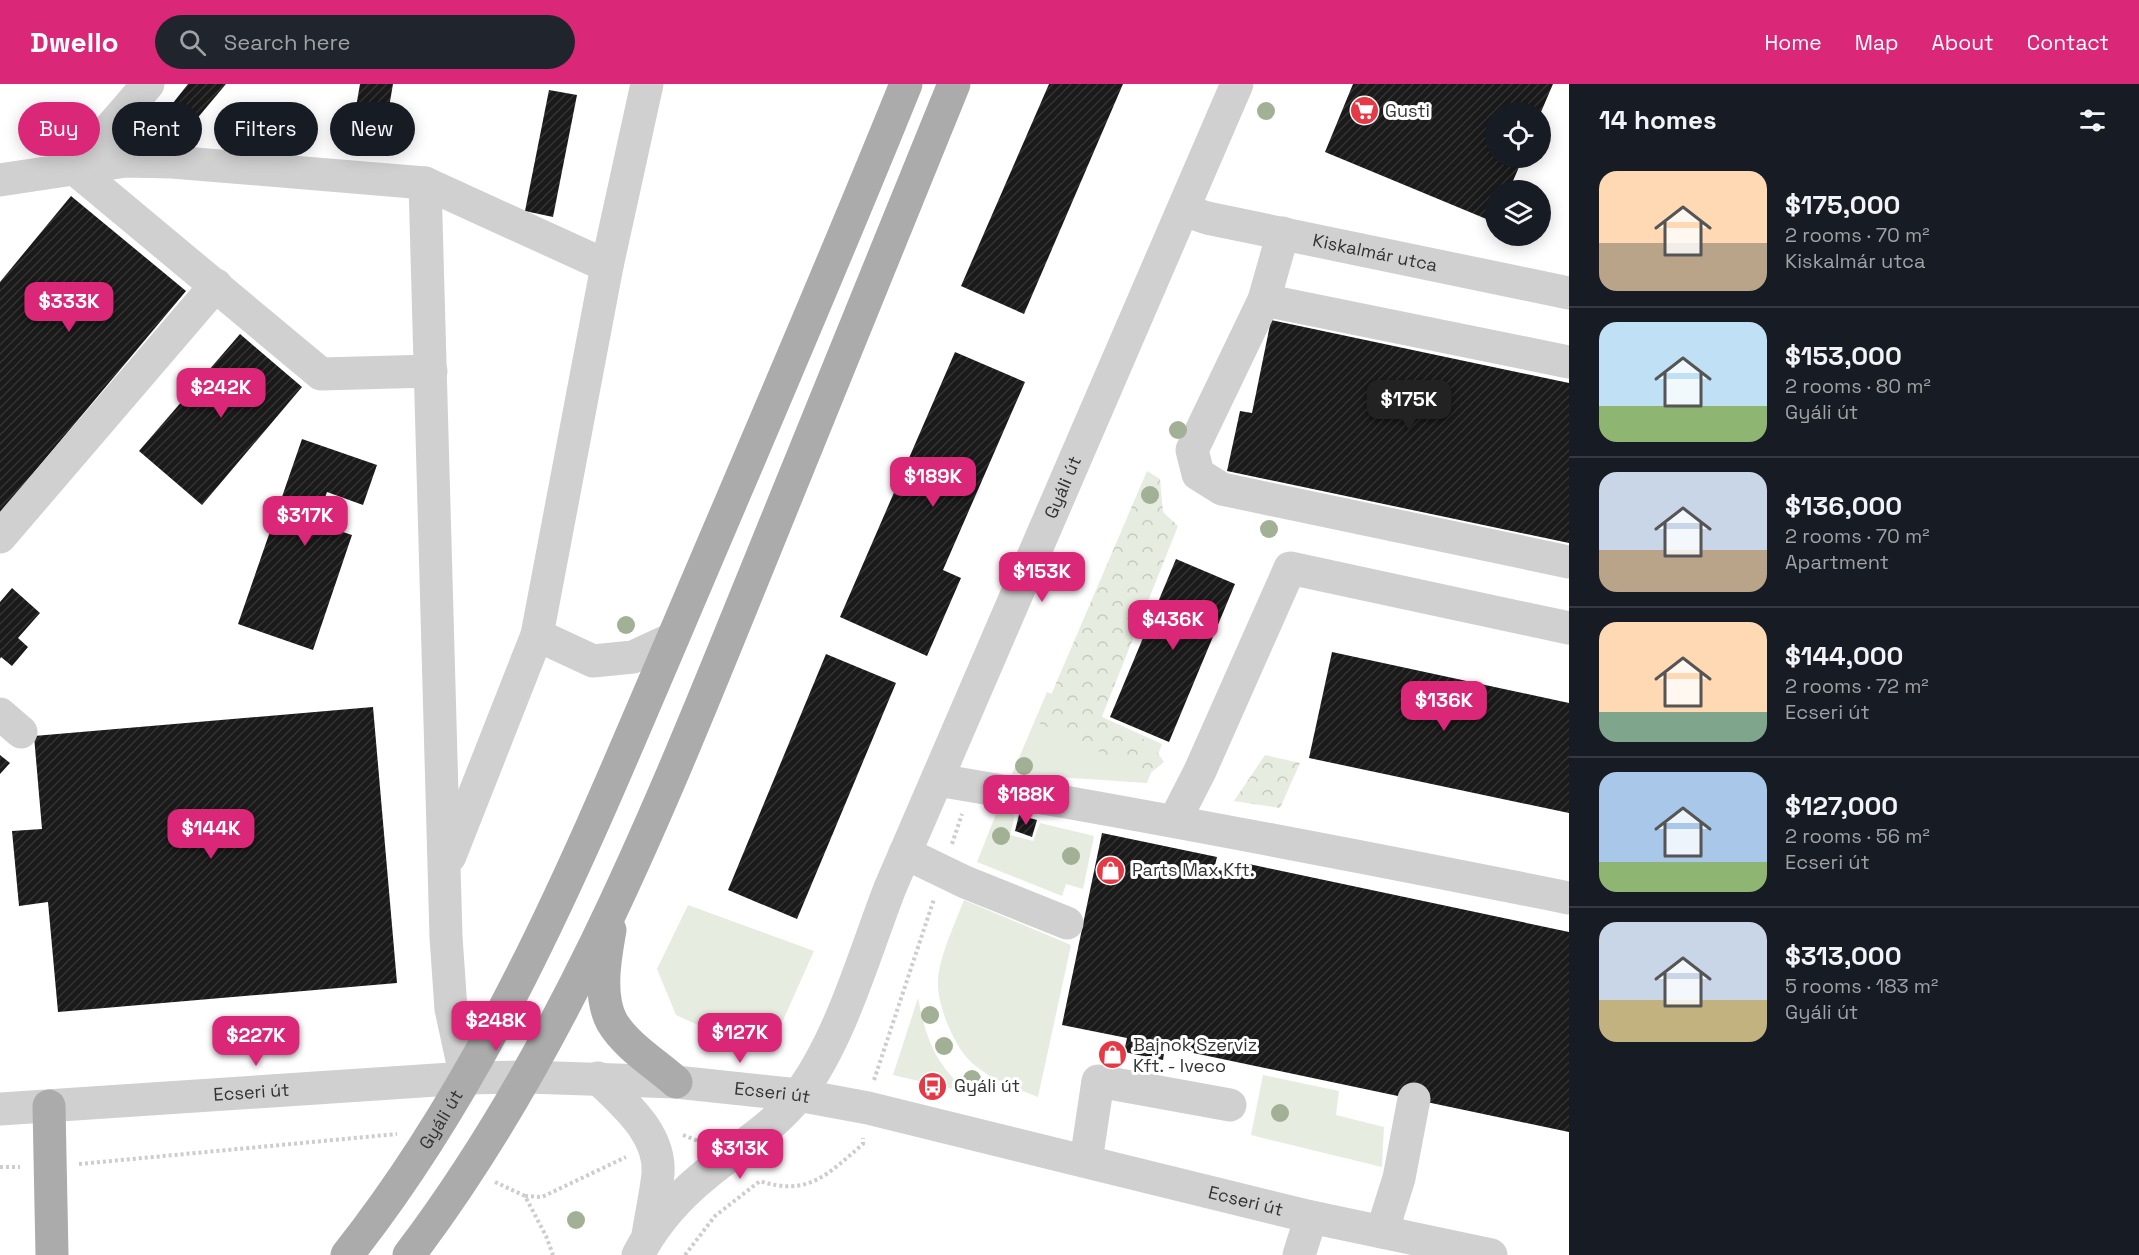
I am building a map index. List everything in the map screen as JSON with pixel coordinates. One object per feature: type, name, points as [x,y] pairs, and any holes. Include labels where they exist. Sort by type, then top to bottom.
[{"type":"main road","name":"Gyáli út","points":[[347,1255],[372,1223],[423,1147],[466,1078],[516,986],[602,805],[839,250],[906,84]]},
{"type":"main road","points":[[410,1255],[470,1170],[526,1077],[615,902],[707,692],[954,84]]},
{"type":"main road","points":[[615,902],[605,960],[606,1005],[612,1022],[625,1038],[676,1082]]},
{"type":"main road","points":[[50,1106],[52,1255]]},
{"type":"main road","points":[[52,1204],[70,1255]]},
{"type":"main road","points":[[337,1255],[372,1223]]},
{"type":"street","points":[[75,169],[148,84]]},
{"type":"street","points":[[445,868],[537,635],[607,266],[647,84]]},
{"type":"street","name":"Gyáli út","points":[[643,1246],[673,1205],[703,1176],[764,1132],[798,1095],[820,1059],[837,1024],[905,854],[1237,84]]},
{"type":"street","points":[[4,176],[126,161],[172,162],[425,183],[607,266]]},
{"type":"street","points":[[75,169],[321,374],[431,371]]},
{"type":"street","points":[[425,183],[451,1009],[466,1078]]},
{"type":"street","name":"Kiskalmár utca","points":[[1184,210],[1207,218],[1569,293]]},
{"type":"street","points":[[1283,233],[1264,300],[1192,450],[1198,474],[1222,489],[1569,562]]},
{"type":"street","points":[[0,537],[216,285]]},
{"type":"street","points":[[1264,300],[1569,362]]},
{"type":"street","points":[[1175,820],[1200,771],[1290,568],[1569,628]]},
{"type":"street","points":[[537,635],[593,661],[633,657],[672,639]]},
{"type":"street","points":[[937,780],[1056,802],[1175,820],[1569,898]]},
{"type":"street","points":[[905,854],[1067,923]]},
{"type":"street","name":"Ecseri út","points":[[0,1109],[466,1078],[598,1078],[676,1082],[798,1095],[868,1108],[1311,1218],[1491,1255]]},
{"type":"street","name":"Gyáli út","points":[[598,1078],[632,1112],[647,1131],[653,1144],[658,1172],[643,1246]]},
{"type":"street","points":[[1086,1161],[1098,1081],[1230,1105]]},
{"type":"street","points":[[1382,1232],[1399,1178],[1414,1099]]},
{"type":"street","points":[[1299,1255],[1311,1218]]},
{"type":"path","points":[[685,1255],[716,1216],[760,1181],[781,1188],[801,1186],[826,1176],[862,1144],[876,1069],[944,872],[971,785]]},
{"type":"path","points":[[0,1167],[52,1166],[396,1134],[423,1147]]},
{"type":"path","points":[[470,1170],[525,1197],[546,1236],[553,1255]]},
{"type":"green space","points":[[1147,471],[1160,479],[1163,512],[1178,526],[1101,719],[1151,743],[1164,762],[1148,775],[1039,723]]},
{"type":"green space","points":[[1047,692],[1162,744],[1147,783],[1012,774]]},
{"type":"green space","points":[[1265,755],[1300,763],[1280,808],[1234,801]]},
{"type":"green space","points":[[998,809],[1015,815],[1010,835],[1033,841],[1040,823],[1094,836],[1083,889],[1066,884],[1062,896],[977,862]]},
{"type":"green space","points":[[964,900],[1071,945],[1038,1097],[1012,1087],[972,1063],[953,1036],[943,1012],[938,989],[939,970]]},
{"type":"green space","points":[[688,905],[814,951],[780,1027],[722,1036],[676,1015],[657,969]]},
{"type":"green space","points":[[918,998],[933,1050],[946,1070],[966,1092],[893,1075]]},
{"type":"green space","points":[[1263,1075],[1339,1091],[1336,1115],[1384,1127],[1382,1167],[1251,1135]]},
{"type":"building","points":[[188,84],[226,84],[202,113],[202,102],[174,102]]},
{"type":"building","points":[[360,84],[393,84],[390,102],[357,102]]},
{"type":"building","points":[[1049,84],[1123,84],[1024,314],[961,286]]},
{"type":"building","points":[[1353,84],[1553,84],[1545,102],[1485,102],[1485,168],[1519,168],[1513,180],[1485,180],[1485,218],[1325,152]]},
{"type":"building","points":[[549,90],[577,95],[553,217],[525,211]]},
{"type":"building","points":[[71,196],[186,291],[0,513],[0,282]]},
{"type":"building","points":[[1271,320],[1569,383],[1569,543],[1227,471],[1240,411],[1252,413]]},
{"type":"building","points":[[240,334],[302,387],[202,505],[139,451]]},
{"type":"building","points":[[955,352],[1025,382],[943,570],[961,578],[927,656],[840,617]]},
{"type":"building","points":[[302,439],[377,465],[363,505],[327,492],[316,523],[352,535],[313,650],[238,624]]},
{"type":"building","points":[[1176,559],[1235,584],[1169,742],[1110,717]]},
{"type":"building","points":[[12,588],[40,613],[18,638],[28,647],[12,666],[1,657],[0,659],[0,602]]},
{"type":"building","points":[[1332,652],[1569,703],[1569,813],[1309,758]]},
{"type":"building","points":[[826,654],[896,683],[797,919],[728,890]]},
{"type":"building","points":[[373,707],[397,983],[58,1012],[48,902],[19,906],[12,831],[42,829],[34,736]]},
{"type":"building","points":[[0,755],[10,763],[0,774]]},
{"type":"building","points":[[1019,815],[1037,820],[1032,837],[1015,831]]},
{"type":"building","points":[[1102,833],[1217,857],[1214,869],[1247,876],[1249,864],[1569,932],[1569,1132],[1165,1047],[1163,1060],[1124,1052],[1127,1038],[1062,1025]]},
{"type":"place","name":"Gusti","points":[[1364,111]]},
{"type":"place","name":"Parts Max Kft.","points":[[1111,870]]},
{"type":"place","name":"Bajnok Szerviz Kft. - Iveco","points":[[1112,1055]]},
{"type":"place","name":"Gyáli út","points":[[933,1086]]}]
